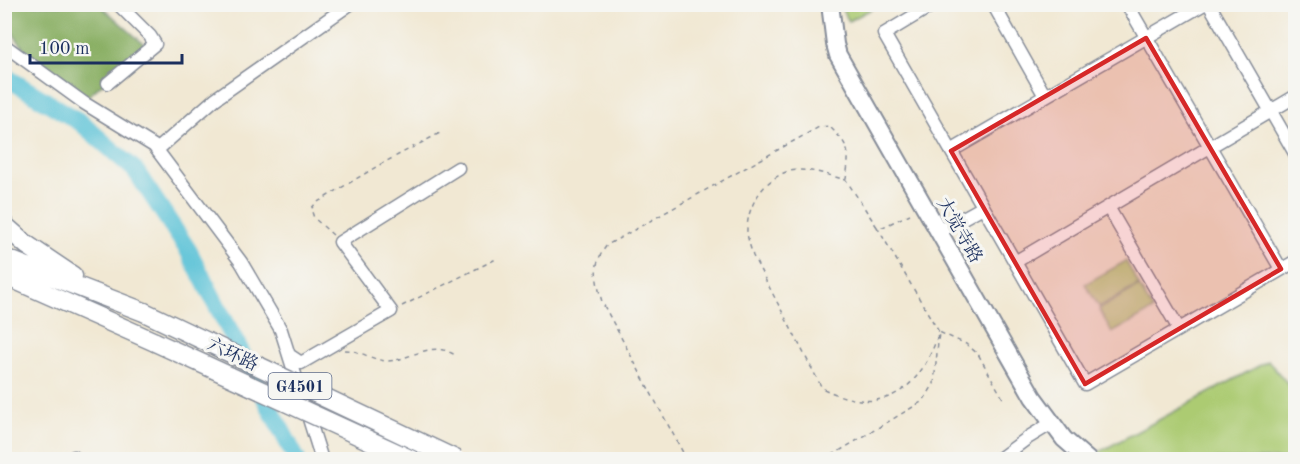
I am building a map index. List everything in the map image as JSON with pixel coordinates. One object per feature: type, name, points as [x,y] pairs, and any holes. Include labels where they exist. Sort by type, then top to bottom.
[{"type":"highway","points":[[4,225],[27,244],[99,294]]},
{"type":"highway","name":"六环路","points":[[4,258],[144,312],[457,459]]},
{"type":"highway","name":"六环路","points":[[4,275],[412,459]]},
{"type":"highway","points":[[4,286],[99,316]]},
{"type":"main road","name":"大觉寺路","points":[[830,4],[838,55],[923,206],[1033,397],[1064,439],[1088,459]]},
{"type":"street","points":[[108,83],[155,44],[118,4]]},
{"type":"street","points":[[157,150],[215,99],[350,4]]},
{"type":"street","points":[[934,4],[884,34],[1085,384],[1296,261]]},
{"type":"street","points":[[993,4],[1045,96]]},
{"type":"street","points":[[1127,4],[1281,269]]},
{"type":"street","points":[[951,151],[1204,4]]},
{"type":"street","points":[[1209,4],[1296,154]]},
{"type":"street","points":[[4,45],[84,103],[154,146],[241,262],[281,330],[322,459]]},
{"type":"street","points":[[1015,262],[1296,96]]},
{"type":"street","points":[[289,354],[301,363],[391,311],[340,242],[458,168]]},
{"type":"street","points":[[938,232],[983,207]]},
{"type":"street","points":[[1108,207],[1179,329]]},
{"type":"street","points":[[998,459],[1052,423]]},
{"type":"path","points":[[687,459],[603,302],[595,276],[598,256],[607,245],[819,126],[829,126],[844,140],[849,157],[846,180],[877,227],[939,332],[966,344],[978,354],[1005,402]]},
{"type":"path","points":[[340,242],[314,218],[311,209],[316,203],[381,164],[440,133]]},
{"type":"path","points":[[846,180],[814,171],[787,172],[771,181],[754,200],[747,232],[753,256],[822,388],[835,394],[870,400],[887,399],[898,394],[918,375],[939,332]]},
{"type":"path","points":[[877,227],[883,227],[923,206]]},
{"type":"path","points":[[391,311],[498,258]]},
{"type":"path","points":[[824,459],[923,402],[934,384],[939,332]]},
{"type":"path","points":[[323,351],[355,350],[367,357],[387,361],[424,351],[443,350],[456,355]]},
{"type":"highlighted area","points":[[1146,38],[1281,269],[1085,384],[951,151]]},
{"type":"green space","points":[[5,5],[100,5],[146,46],[86,98],[28,54],[5,23]]},
{"type":"green space","points":[[839,5],[879,5],[849,21]]},
{"type":"green space","points":[[1126,261],[1139,285],[1099,307],[1085,284]]},
{"type":"green space","points":[[1139,286],[1153,310],[1112,333],[1099,309]]},
{"type":"green space","points":[[1268,361],[1295,392],[1295,459],[1100,460],[1096,455],[1099,452]]},
{"type":"waterway","points":[[4,76],[80,122],[135,170],[188,250],[297,460]]}]
